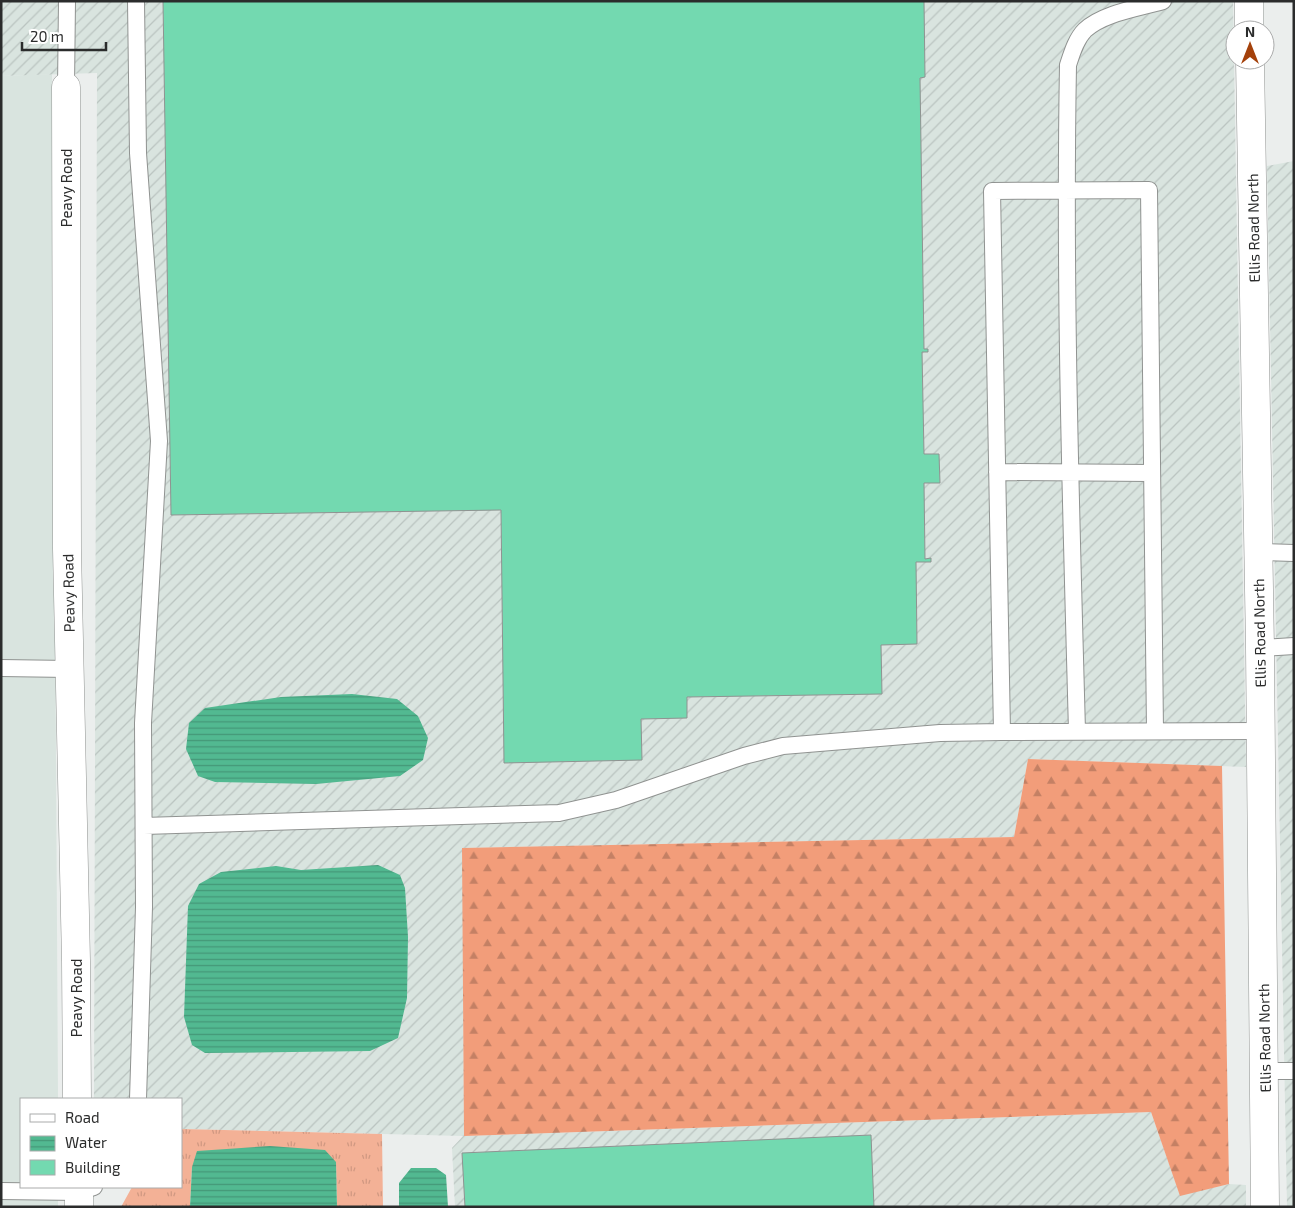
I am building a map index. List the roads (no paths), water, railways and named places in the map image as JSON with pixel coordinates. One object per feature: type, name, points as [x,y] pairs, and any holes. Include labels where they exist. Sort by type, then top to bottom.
[{"type":"street","points":[[1249,1],[1249,20]]},
{"type":"street","name":"Ellis Road North","points":[[1250,70],[1260,648],[1265,1207]]},
{"type":"street","name":"Peavy Road","points":[[66,86],[67,549],[76,961],[77,1098]]},
{"type":"lane","points":[[66,86],[67,1]]},
{"type":"lane","points":[[136,1],[138,153],[159,441],[143,723],[144,907],[138,1098]]},
{"type":"lane","points":[[1077,731],[1070,473],[1066,191],[1068,65],[1074,46],[1085,30],[1102,18],[1163,1]]},
{"type":"lane","points":[[1002,732],[992,191],[1149,190],[1155,731]]},
{"type":"lane","points":[[997,472],[1152,473]]},
{"type":"lane","points":[[1258,552],[1294,553]]},
{"type":"lane","points":[[1260,648],[1294,646]]},
{"type":"lane","points":[[1,668],[69,669]]},
{"type":"lane","points":[[144,826],[559,812],[616,800],[736,759],[783,746],[940,733],[1260,731]]},
{"type":"lane","points":[[1265,1071],[1294,1070]]},
{"type":"lane","points":[[1,1191],[83,1193]]},
{"type":"water","points":[[352,694],[397,699],[418,716],[428,738],[423,760],[400,776],[316,784],[215,782],[198,776],[186,749],[189,723],[205,708],[281,697]]},
{"type":"water","points":[[378,865],[400,875],[405,888],[408,937],[407,998],[398,1038],[370,1051],[205,1053],[192,1045],[184,1017],[188,906],[199,884],[221,872],[276,866],[301,870]]},
{"type":"water","points":[[270,1146],[325,1150],[336,1162],[337,1207],[190,1207],[192,1167],[197,1151]]},
{"type":"water","points":[[411,1168],[436,1168],[446,1175],[448,1207],[399,1207],[399,1183]]}]
